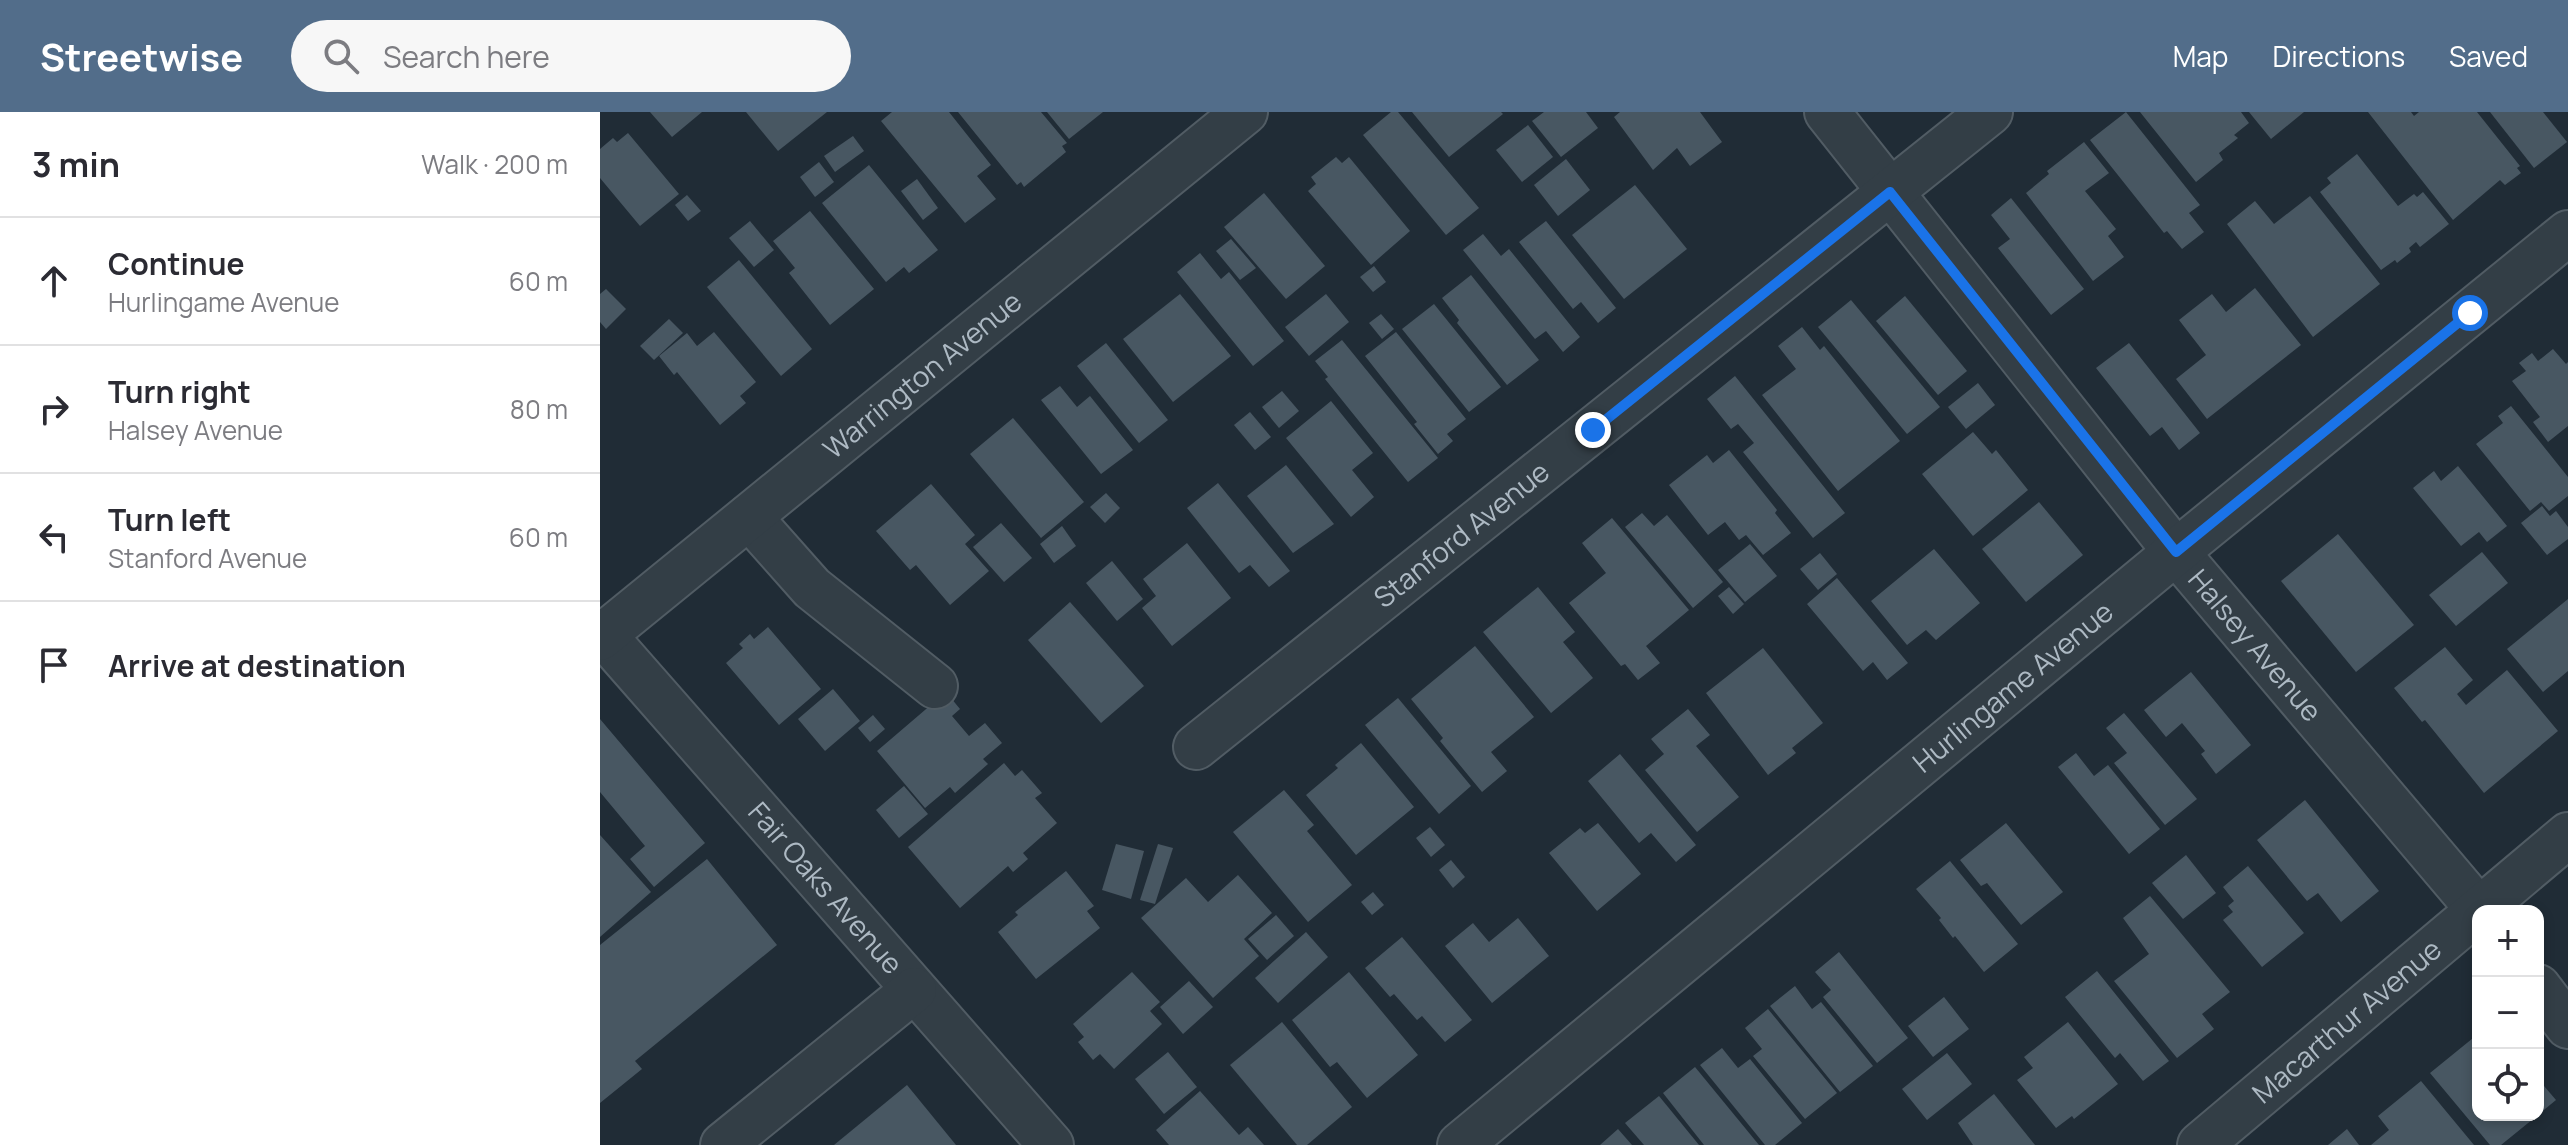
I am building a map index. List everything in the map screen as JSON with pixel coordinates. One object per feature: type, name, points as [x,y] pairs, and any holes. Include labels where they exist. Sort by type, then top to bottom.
[{"type":"street","name":"Warrington Avenue","points":[[601,635],[1245,112]]},
{"type":"street","name":"Halsey Avenue","points":[[1827,112],[2176,552],[2475,905]]},
{"type":"street","name":"Stanford Avenue","points":[[1196,747],[1990,112]]},
{"type":"street","name":"Hurlingame Avenue","points":[[1460,1145],[2176,552],[2568,233]]},
{"type":"street","points":[[749,517],[812,588],[935,686]]},
{"type":"street","name":"Fair Oaks Avenue","points":[[601,635],[1051,1145]]},
{"type":"street","name":"Macarthur Avenue","points":[[2485,905],[2568,835]]},
{"type":"street","name":"Macarthur Avenue","points":[[2200,1145],[2472,916]]},
{"type":"street","points":[[723,1145],[914,990]]},
{"type":"street","points":[[2544,995],[2568,1026]]},
{"type":"building","points":[[650,112],[702,112],[672,137]]},
{"type":"building","points":[[746,112],[827,112],[778,151]]},
{"type":"building","points":[[892,112],[949,112],[991,165],[977,176],[996,199],[965,223],[881,121]]},
{"type":"building","points":[[958,112],[1041,112],[1067,143],[1062,146],[1066,152],[1024,187],[1021,182],[1017,185]]},
{"type":"building","points":[[1047,112],[1103,112],[1069,139]]},
{"type":"building","points":[[1391,112],[1398,112],[1479,208],[1446,235],[1363,135]]},
{"type":"building","points":[[1412,112],[1501,112],[1503,114],[1449,157]]},
{"type":"building","points":[[1544,112],[1586,112],[1598,128],[1561,157],[1532,121]]},
{"type":"building","points":[[1620,112],[1700,112],[1722,142],[1690,166],[1677,148],[1653,170],[1614,117]]},
{"type":"building","points":[[2126,112],[2200,205],[2189,213],[2204,232],[2182,249],[2167,231],[2164,233],[2090,140]]},
{"type":"building","points":[[2140,112],[2241,112],[2249,123],[2234,135],[2238,138],[2219,153],[2223,160],[2196,182]]},
{"type":"building","points":[[2249,112],[2304,112],[2271,139]]},
{"type":"building","points":[[2368,112],[2411,112],[2414,116],[2419,112],[2477,112],[2520,166],[2517,168],[2521,173],[2505,185],[2500,180],[2453,220]]},
{"type":"building","points":[[2490,112],[2543,112],[2567,142],[2534,168]]},
{"type":"building","points":[[1528,125],[1553,157],[1522,182],[1496,150]]},
{"type":"building","points":[[628,133],[679,194],[640,226],[600,178],[600,149],[613,138],[617,142]]},
{"type":"building","points":[[853,136],[864,151],[835,172],[824,156]]},
{"type":"building","points":[[2084,142],[2109,173],[2085,191],[2116,229],[2108,236],[2124,257],[2093,281],[2026,193],[2049,174],[2047,171]]},
{"type":"building","points":[[2357,154],[2398,206],[2414,194],[2417,197],[2423,192],[2449,224],[2420,247],[2416,242],[2409,248],[2411,252],[2381,270],[2320,192],[2331,183],[2327,178]]},
{"type":"building","points":[[1336,157],[1342,163],[1349,157],[1410,231],[1371,265],[1308,191],[1316,184],[1311,177]]},
{"type":"building","points":[[1566,159],[1590,190],[1558,216],[1534,185]]},
{"type":"building","points":[[819,162],[834,182],[815,197],[800,177]]},
{"type":"building","points":[[869,165],[938,250],[909,273],[904,267],[886,282],[822,203]]},
{"type":"building","points":[[917,179],[938,208],[923,220],[901,191]]},
{"type":"building","points":[[1635,185],[1687,249],[1624,299],[1572,235]]},
{"type":"building","points":[[1264,193],[1325,266],[1286,299],[1224,227]]},
{"type":"building","points":[[687,195],[701,211],[688,221],[675,205]]},
{"type":"building","points":[[2310,196],[2380,284],[2313,337],[2227,224],[2255,201],[2274,224]]},
{"type":"building","points":[[2011,198],[2084,289],[2051,315],[1998,248],[2010,239],[1991,215]]},
{"type":"building","points":[[810,211],[874,289],[830,325],[789,273],[795,268],[773,241]]},
{"type":"building","points":[[750,221],[774,250],[754,267],[729,238]]},
{"type":"building","points":[[1546,221],[1616,308],[1598,323],[1581,302],[1573,309],[1519,242]]},
{"type":"building","points":[[1483,234],[1501,256],[1509,249],[1580,337],[1563,352],[1546,331],[1535,339],[1463,250]]},
{"type":"building","points":[[1231,239],[1256,268],[1240,280],[1216,251]]},
{"type":"building","points":[[1200,253],[1221,279],[1229,272],[1284,341],[1253,366],[1177,272]]},
{"type":"building","points":[[739,260],[812,349],[781,376],[707,287]]},
{"type":"building","points":[[1374,266],[1386,282],[1373,292],[1360,277]]},
{"type":"building","points":[[1471,275],[1539,360],[1507,385],[1457,323],[1459,320],[1442,298]]},
{"type":"building","points":[[2255,288],[2301,345],[2207,419],[2176,379],[2206,355],[2179,320],[2212,294],[2226,312]]},
{"type":"building","points":[[606,289],[626,309],[606,329],[600,322],[600,294]]},
{"type":"building","points":[[1180,294],[1231,356],[1173,402],[1123,339]]},
{"type":"building","points":[[1326,294],[1349,322],[1309,356],[1285,327]]},
{"type":"building","points":[[1905,296],[1967,371],[1938,395],[1876,321]]},
{"type":"building","points":[[1851,300],[1940,407],[1907,434],[1818,327]]},
{"type":"building","points":[[1434,304],[1501,387],[1469,412],[1402,329]]},
{"type":"building","points":[[1381,314],[1394,329],[1382,339],[1369,323]]},
{"type":"building","points":[[669,319],[683,333],[654,360],[640,346]]},
{"type":"building","points":[[1802,327],[1820,350],[1824,346],[1900,441],[1838,491],[1762,395],[1796,369],[1778,346]]},
{"type":"building","points":[[714,332],[756,382],[740,396],[746,403],[720,425],[677,372],[674,375],[659,356],[687,333],[697,346]]},
{"type":"building","points":[[1396,332],[1466,419],[1447,434],[1453,441],[1438,454],[1365,356]]},
{"type":"building","points":[[1342,340],[1438,458],[1408,482],[1325,379],[1328,377],[1315,361]]},
{"type":"building","points":[[1106,343],[1168,420],[1139,443],[1077,366]]},
{"type":"building","points":[[2129,343],[2200,433],[2179,450],[2162,427],[2150,436],[2096,368]]},
{"type":"building","points":[[2553,349],[2566,364],[2568,362],[2568,426],[2548,442],[2533,422],[2540,417],[2512,381],[2526,371],[2519,363],[2532,353],[2538,361]]},
{"type":"building","points":[[1735,376],[1845,513],[1813,538],[1743,452],[1754,443],[1738,424],[1731,429],[1707,399]]},
{"type":"building","points":[[1978,383],[1995,405],[1966,429],[1948,407]]},
{"type":"building","points":[[1060,386],[1077,407],[1090,396],[1133,450],[1101,474],[1041,400]]},
{"type":"building","points":[[1282,391],[1299,411],[1279,428],[1262,407]]},
{"type":"building","points":[[1331,401],[1373,453],[1352,470],[1374,497],[1351,517],[1286,438]]},
{"type":"building","points":[[2511,406],[2568,477],[2568,496],[2549,511],[2541,502],[2530,511],[2476,444],[2503,423],[2498,416]]},
{"type":"building","points":[[1250,412],[1271,437],[1255,450],[1234,425]]},
{"type":"building","points":[[1013,418],[1084,502],[1041,538],[970,454]]},
{"type":"building","points":[[1973,432],[1992,454],[1996,450],[2028,490],[1973,536],[1922,474]]},
{"type":"building","points":[[1729,450],[1777,510],[1775,513],[1791,533],[1763,555],[1746,535],[1739,540],[1725,522],[1708,535],[1669,485],[1707,455],[1713,463]]},
{"type":"building","points":[[1286,465],[1334,524],[1293,553],[1247,496]]},
{"type":"building","points":[[2458,466],[2507,526],[2487,542],[2479,532],[2461,546],[2413,488],[2434,471],[2441,481]]},
{"type":"building","points":[[1218,483],[1290,571],[1269,587],[1250,565],[1239,573],[1187,508]]},
{"type":"building","points":[[931,484],[975,535],[965,544],[989,571],[950,605],[916,565],[910,570],[876,531]]},
{"type":"building","points":[[1106,493],[1120,508],[1105,523],[1090,507]]},
{"type":"building","points":[[2039,502],[2083,555],[2026,602],[1982,549]]},
{"type":"building","points":[[2542,506],[2550,516],[2556,511],[2568,527],[2568,539],[2547,555],[2521,523]]},
{"type":"building","points":[[1642,513],[1654,526],[1667,515],[1723,582],[1693,608],[1625,527]]},
{"type":"building","points":[[1612,518],[1689,610],[1646,646],[1660,663],[1638,680],[1625,664],[1621,666],[1569,603],[1606,573],[1582,543]]},
{"type":"building","points":[[1001,523],[1032,558],[1004,582],[973,547]]},
{"type":"building","points":[[1062,526],[1076,546],[1054,563],[1040,544]]},
{"type":"building","points":[[2338,534],[2414,625],[2356,672],[2281,581]]},
{"type":"building","points":[[1187,543],[1231,598],[1172,646],[1142,608],[1156,596],[1143,579]]},
{"type":"building","points":[[1750,544],[1777,576],[1745,602],[1718,570]]},
{"type":"building","points":[[1934,549],[1980,603],[1936,640],[1926,630],[1907,645],[1871,601]]},
{"type":"building","points":[[2482,552],[2508,583],[2456,626],[2429,595]]},
{"type":"building","points":[[1820,553],[1837,574],[1818,590],[1800,569]]},
{"type":"building","points":[[1112,561],[1143,599],[1117,621],[1086,583]]},
{"type":"building","points":[[1837,578],[1908,663],[1887,680],[1873,662],[1863,671],[1807,604]]},
{"type":"building","points":[[1538,587],[1575,632],[1563,642],[1593,678],[1551,713],[1483,632]]},
{"type":"building","points":[[1729,587],[1744,604],[1733,614],[1718,596]]},
{"type":"building","points":[[2568,599],[2568,671],[2543,692],[2507,649]]},
{"type":"building","points":[[1070,602],[1144,686],[1101,723],[1028,640]]},
{"type":"building","points":[[768,627],[821,689],[779,725],[726,663],[743,648],[739,644],[750,634],[754,639]]},
{"type":"building","points":[[1475,646],[1534,717],[1491,752],[1507,771],[1482,792],[1440,741],[1443,738],[1411,699]]},
{"type":"building","points":[[2445,647],[2473,680],[2457,694],[2466,705],[2507,670],[2558,731],[2484,793],[2425,720],[2422,722],[2394,688]]},
{"type":"building","points":[[1763,648],[1823,723],[1792,748],[1796,753],[1768,775],[1706,693]]},
{"type":"building","points":[[2191,672],[2251,745],[2216,774],[2201,754],[2205,751],[2182,723],[2166,737],[2144,710]]},
{"type":"building","points":[[833,689],[860,721],[825,751],[798,719]]},
{"type":"building","points":[[946,692],[960,709],[952,716],[969,736],[985,723],[1002,743],[983,759],[988,764],[955,793],[950,787],[925,808],[877,751]]},
{"type":"building","points":[[1398,698],[1471,786],[1439,814],[1365,725]]},
{"type":"building","points":[[1688,709],[1710,735],[1696,746],[1739,797],[1697,832],[1645,770],[1664,754],[1651,739]]},
{"type":"building","points":[[2124,713],[2197,799],[2165,825],[2114,763],[2127,753],[2106,728]]},
{"type":"building","points":[[873,715],[885,729],[870,742],[858,728]]},
{"type":"building","points":[[600,719],[705,843],[654,887],[630,859],[645,846],[600,792]]},
{"type":"building","points":[[1361,743],[1414,807],[1356,855],[1306,795]]},
{"type":"building","points":[[2076,753],[2094,776],[2108,765],[2160,829],[2129,854],[2058,767]]},
{"type":"building","points":[[1620,754],[1696,845],[1676,862],[1651,833],[1639,843],[1588,781]]},
{"type":"building","points":[[1004,763],[1015,776],[1022,770],[1042,793],[1035,798],[1057,823],[1023,853],[1028,859],[1013,872],[1008,866],[960,908],[908,847]]},
{"type":"building","points":[[904,786],[928,814],[899,838],[876,810]]},
{"type":"building","points":[[1284,790],[1314,825],[1307,831],[1352,885],[1308,922],[1233,832]]},
{"type":"building","points":[[2305,800],[2379,891],[2341,922],[2318,893],[2307,901],[2257,840]]},
{"type":"building","points":[[1598,823],[1641,874],[1597,911],[1549,853],[1580,828],[1585,833]]},
{"type":"building","points":[[2006,823],[2063,892],[2021,925],[1987,883],[1981,886],[1960,860]]},
{"type":"building","points":[[1430,827],[1445,845],[1431,857],[1416,838]]},
{"type":"building","points":[[600,835],[651,892],[600,937]]},
{"type":"building","points":[[1116,844],[1144,851],[1131,899],[1102,890]]},
{"type":"building","points":[[1158,844],[1173,848],[1155,904],[1140,900]]},
{"type":"building","points":[[2186,855],[2216,893],[2183,919],[2152,883]]},
{"type":"building","points":[[707,859],[777,945],[635,1061],[642,1069],[600,1103],[600,945]]},
{"type":"building","points":[[1451,860],[1465,877],[1453,888],[1439,870]]},
{"type":"building","points":[[1950,861],[2018,944],[1984,972],[1955,936],[1953,938],[1939,920],[1941,918],[1916,889]]},
{"type":"building","points":[[2248,866],[2304,933],[2262,967],[2223,920],[2233,912],[2228,906],[2234,901],[2223,887]]},
{"type":"building","points":[[1066,871],[1094,906],[1087,911],[1100,928],[1036,979],[998,932],[1018,915],[1015,912]]},
{"type":"building","points":[[1238,875],[1272,913],[1244,939],[1259,956],[1213,998],[1141,918],[1186,878],[1208,902]]},
{"type":"building","points":[[1373,892],[1384,905],[1372,915],[1361,902]]},
{"type":"building","points":[[2150,896],[2230,992],[2202,1014],[2214,1029],[2177,1058],[2114,981],[2149,954],[2123,918]]},
{"type":"building","points":[[1276,915],[1294,936],[1267,960],[1248,939]]},
{"type":"building","points":[[1518,918],[1549,956],[1492,1003],[1445,946],[1473,923],[1489,942]]},
{"type":"building","points":[[1306,932],[1328,957],[1278,1003],[1255,978]]},
{"type":"building","points":[[1402,937],[1472,1020],[1445,1042],[1422,1016],[1417,1020],[1394,994],[1390,997],[1365,968]]},
{"type":"building","points":[[1839,952],[1908,1038],[1877,1063],[1823,997],[1831,990],[1815,972]]},
{"type":"building","points":[[2097,971],[2169,1061],[2143,1081],[2120,1053],[2115,1058],[2065,997]]},
{"type":"building","points":[[1132,972],[1160,1002],[1150,1011],[1162,1024],[1114,1069],[1100,1054],[1093,1060],[1078,1042],[1084,1037],[1073,1024]]},
{"type":"building","points":[[1349,972],[1418,1055],[1367,1098],[1337,1062],[1330,1067],[1292,1020]]},
{"type":"building","points":[[1189,981],[1213,1007],[1183,1034],[1160,1007]]},
{"type":"building","points":[[1795,986],[1812,1009],[1821,1002],[1873,1066],[1840,1092],[1770,1006]]},
{"type":"building","points":[[1944,997],[1969,1029],[1933,1057],[1908,1026]]},
{"type":"building","points":[[1768,1009],[1837,1093],[1805,1119],[1753,1056],[1762,1049],[1745,1028]]},
{"type":"building","points":[[1282,1022],[1352,1107],[1307,1145],[1297,1145],[1230,1065]]},
{"type":"building","points":[[2068,1022],[2118,1084],[2074,1119],[2072,1116],[2056,1128],[2017,1080],[2033,1068],[2024,1057]]},
{"type":"building","points":[[2472,1039],[2472,1121],[2531,1121],[2501,1145],[2490,1145],[2430,1073]]},
{"type":"building","points":[[1722,1048],[1738,1068],[1750,1059],[1802,1123],[1775,1145],[1765,1145],[1700,1065]]},
{"type":"building","points":[[1168,1052],[1197,1087],[1164,1114],[1135,1079]]},
{"type":"building","points":[[1947,1053],[1972,1084],[1927,1120],[1902,1089]]},
{"type":"building","points":[[1695,1067],[1759,1145],[1704,1145],[1663,1093]]},
{"type":"building","points":[[2421,1081],[2474,1145],[2371,1145],[2389,1130],[2378,1116]]},
{"type":"building","points":[[907,1085],[956,1145],[834,1145]]},
{"type":"building","points":[[2544,1086],[2556,1100],[2544,1110]]},
{"type":"building","points":[[1200,1091],[1239,1135],[1248,1127],[1264,1145],[1169,1145],[1156,1130]]},
{"type":"building","points":[[1994,1094],[2035,1145],[1973,1145],[1958,1123]]},
{"type":"building","points":[[1659,1096],[1699,1145],[1644,1145],[1625,1123]]},
{"type":"building","points":[[1618,1129],[1632,1145],[1600,1145]]},
{"type":"building","points":[[2347,1129],[2359,1145],[2328,1145]]},
{"type":"route","points":[[1593,430],[1890,192],[2176,552],[2470,313]]}]
